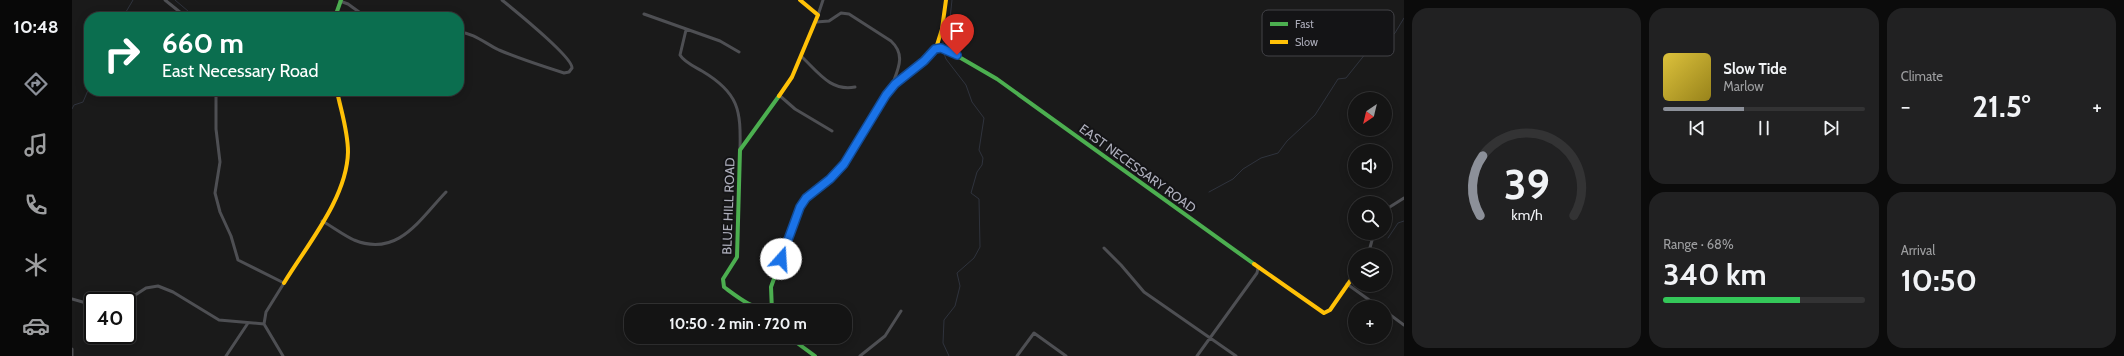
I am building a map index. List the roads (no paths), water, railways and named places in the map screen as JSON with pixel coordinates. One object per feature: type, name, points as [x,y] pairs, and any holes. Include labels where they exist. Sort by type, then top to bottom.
[{"type":"street","points":[[165,0],[180,12]]},
{"type":"street","points":[[336,12],[340,0],[359,12]]},
{"type":"street","points":[[464,33],[492,47],[532,63],[564,73],[569,72],[572,68],[571,62],[558,48],[502,0]]},
{"type":"street","points":[[800,0],[818,15],[823,0]]},
{"type":"street","points":[[772,304],[771,287],[800,207],[806,198],[830,179],[844,164],[879,104],[895,84],[924,61],[935,49],[942,32],[946,0]]},
{"type":"street","points":[[816,22],[829,21],[841,13],[849,14],[891,41],[896,46],[900,56],[899,68],[894,80],[895,84]]},
{"type":"street","points":[[644,14],[720,41],[739,52]]},
{"type":"street","name":"BLUE HILL ROAD","points":[[749,304],[724,287],[723,279],[737,257],[740,150],[792,77],[802,57],[818,15]]},
{"type":"street","points":[[686,30],[680,55],[690,64],[716,80],[734,101],[738,109],[741,126],[740,150]]},
{"type":"street","name":"EAST NECESSARY ROAD","points":[[935,49],[941,48],[947,50],[997,79],[1318,310],[1325,313],[1330,310],[1347,284]]},
{"type":"street","points":[[802,57],[832,84],[840,88],[855,87]]},
{"type":"street","points":[[779,95],[795,109],[832,131]]},
{"type":"street","points":[[216,96],[216,129],[220,162],[215,193],[220,212],[231,236],[238,260],[284,283]]},
{"type":"street","points":[[283,356],[264,324],[266,312],[340,189],[347,160],[347,146],[337,96]]},
{"type":"street","points":[[322,220],[349,238],[360,242],[374,244],[390,242],[413,230],[446,192]]},
{"type":"street","points":[[1392,206],[1404,198]]},
{"type":"street","points":[[1104,248],[1144,292],[1236,356]]},
{"type":"street","points":[[1198,356],[1209,338],[1257,273],[1258,268]]},
{"type":"street","points":[[1347,284],[1369,300]]},
{"type":"street","points":[[136,294],[146,288],[158,286],[173,292],[215,318],[264,324]]},
{"type":"street","points":[[72,299],[84,302]]},
{"type":"street","points":[[860,356],[885,336],[901,311]]},
{"type":"street","points":[[1392,316],[1404,325]]},
{"type":"street","points":[[226,356],[248,323]]},
{"type":"street","points":[[1017,356],[1034,333],[1066,356]]},
{"type":"street","points":[[799,344],[815,356]]},
{"type":"street","points":[[72,349],[72,356]]},
{"type":"waterway","points":[[126,12],[133,0]]},
{"type":"waterway","points":[[175,0],[189,12]]},
{"type":"waterway","points":[[945,38],[949,28],[952,0]]},
{"type":"waterway","points":[[1394,34],[1404,18]]},
{"type":"waterway","points":[[943,51],[946,59],[966,85],[972,102],[984,118],[979,150],[983,158],[982,165],[977,172],[971,193],[979,199],[980,247],[974,258],[957,273],[960,286],[955,306],[944,320],[943,343],[949,356]]},
{"type":"waterway","points":[[1209,192],[1233,179],[1243,169],[1261,158],[1278,153],[1287,141],[1315,115],[1338,79],[1346,78],[1364,56]]},
{"type":"waterway","points":[[72,109],[74,105],[83,102],[86,96]]},
{"type":"waterway","points":[[1392,232],[1398,223],[1404,221]]}]
